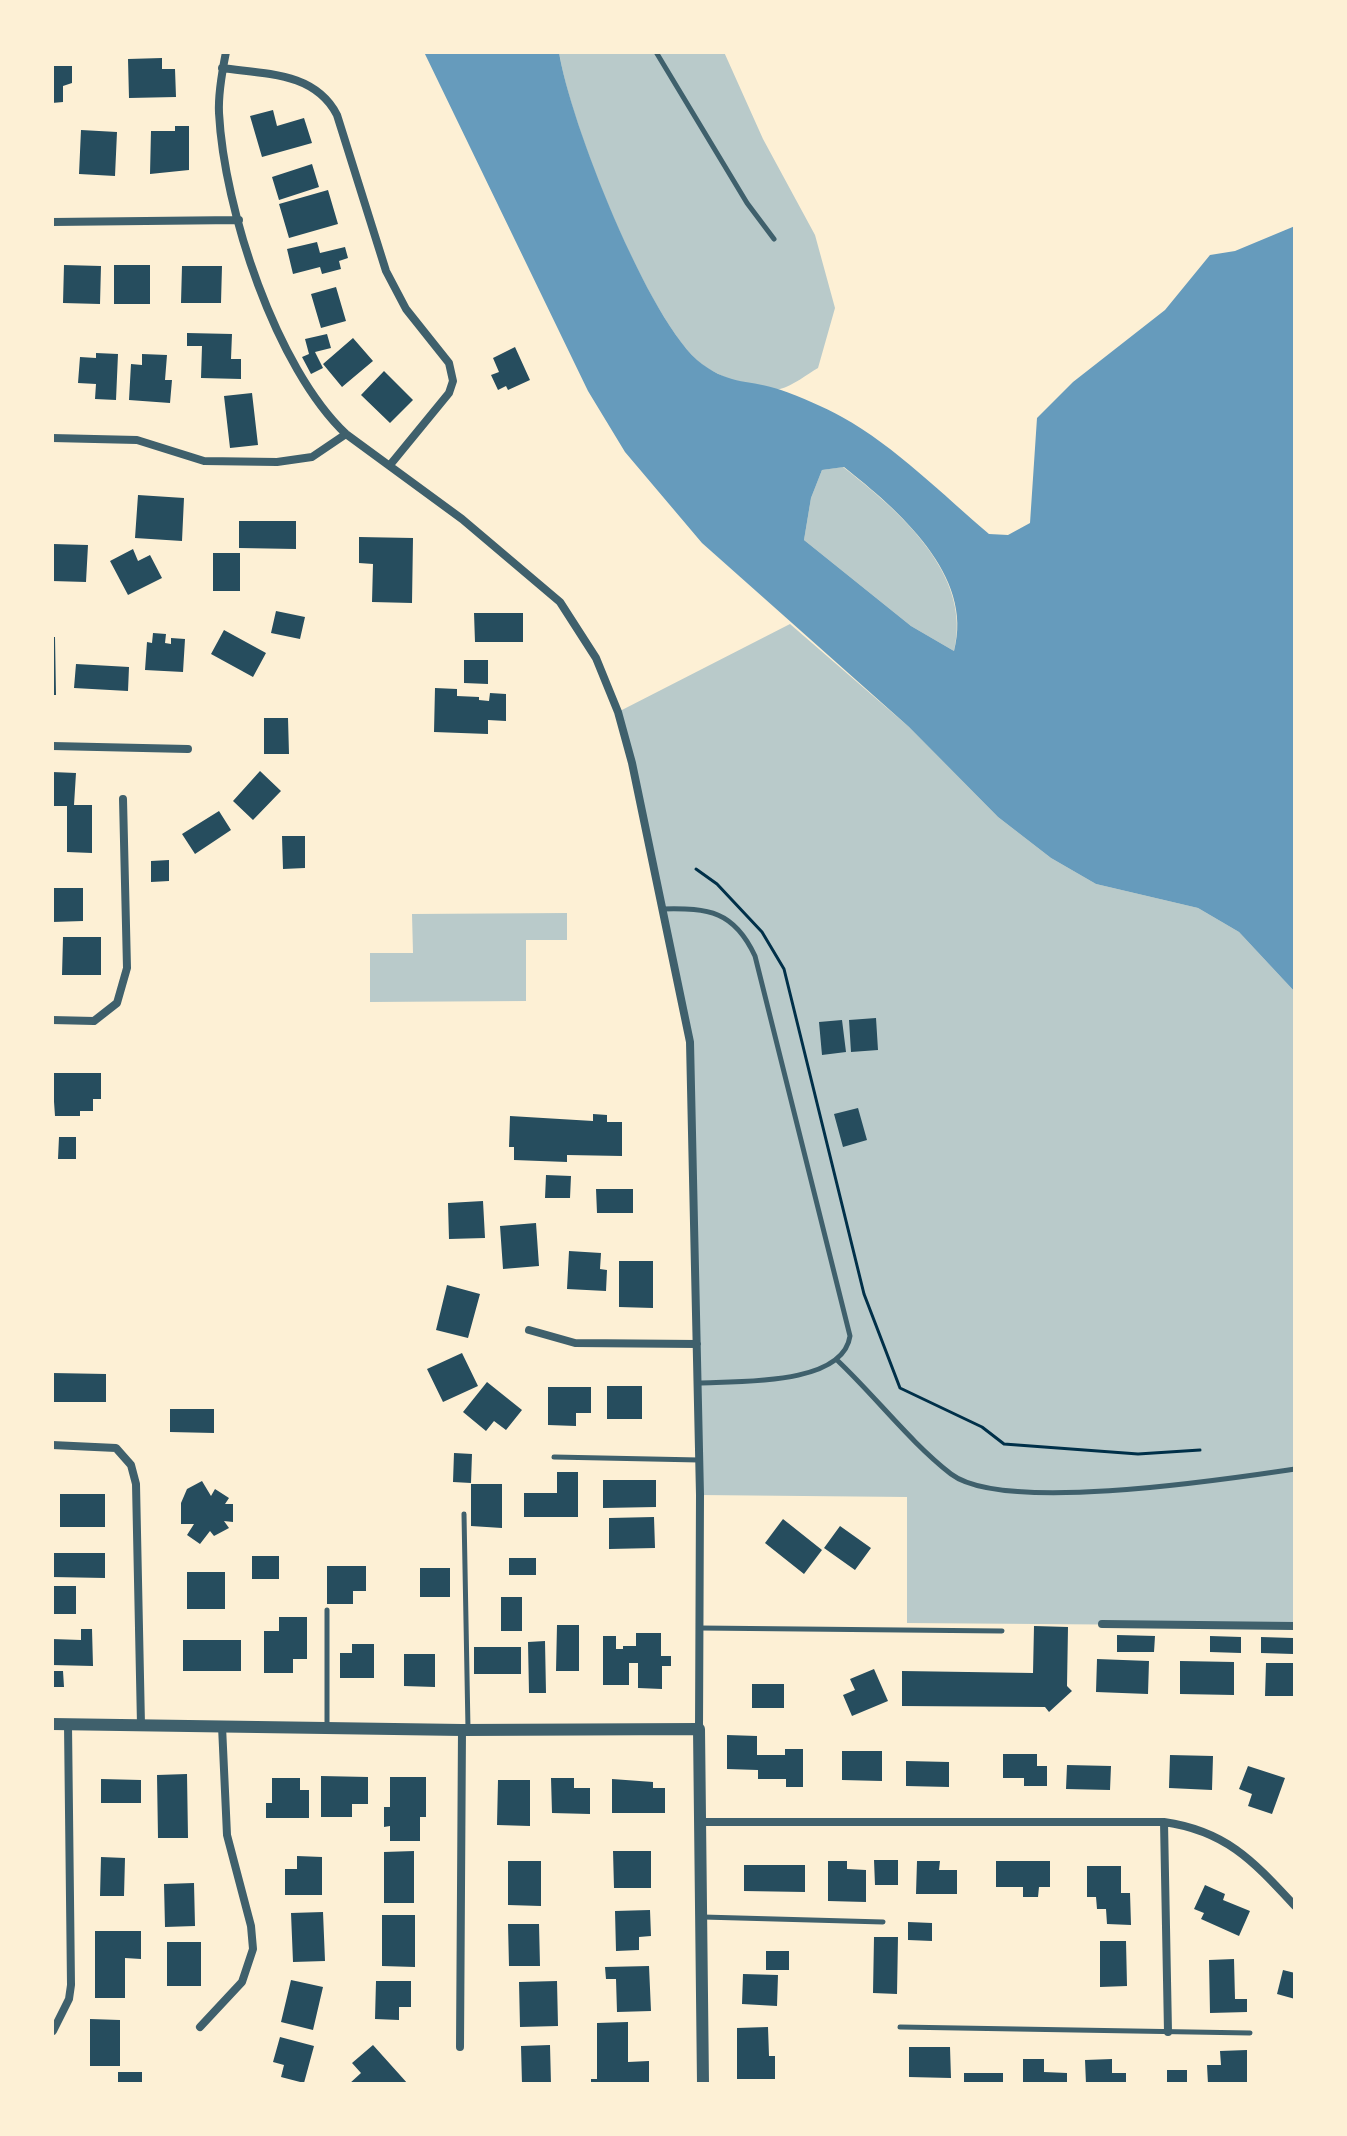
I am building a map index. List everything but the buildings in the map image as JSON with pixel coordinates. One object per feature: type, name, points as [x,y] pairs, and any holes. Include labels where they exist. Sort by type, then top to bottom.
[{"type":"street","points":[[226,52],[218,110],[239,220],[266,303],[296,370],[328,417],[346,434],[546,588],[585,638],[622,724],[690,1042],[700,1460],[703,2084]]},
{"type":"street","points":[[222,68],[299,81],[326,96],[342,128],[392,285],[449,363],[453,381],[449,393],[390,465]]},
{"type":"street","points":[[52,222],[239,220]]},
{"type":"street","points":[[52,438],[137,440],[204,461],[277,462],[312,457],[346,434]]},
{"type":"street","points":[[52,746],[188,749]]},
{"type":"street","points":[[52,1020],[94,1021],[117,1003],[127,968],[123,799]]},
{"type":"street","points":[[529,1330],[575,1343],[697,1344]]},
{"type":"street","points":[[52,1445],[116,1448],[126,1456],[136,1484],[141,1725]]},
{"type":"street","points":[[1102,1624],[1295,1626]]},
{"type":"street","points":[[52,1724],[465,1730],[699,1729]]},
{"type":"street","points":[[53,2031],[69,1999],[71,1985],[68,1725]]},
{"type":"street","points":[[200,2027],[242,1982],[253,1949],[251,1926],[227,1835],[222,1726]]},
{"type":"street","points":[[460,2047],[465,1730]]},
{"type":"street","points":[[701,1822],[1164,1822],[1189,1826],[1220,1837],[1253,1862],[1295,1906]]},
{"type":"street","points":[[1164,1822],[1168,2032]]},
{"type":"lane","points":[[656,52],[747,203],[774,239]]},
{"type":"lane","points":[[663,909],[693,908],[728,918],[740,928],[755,956],[844,1307],[848,1346],[838,1361],[803,1375],[698,1383]]},
{"type":"lane","points":[[838,1361],[951,1474],[977,1486],[1125,1492],[1295,1469]]},
{"type":"lane","points":[[554,1457],[700,1460]]},
{"type":"lane","points":[[464,1514],[465,1730]]},
{"type":"lane","points":[[327,1610],[327,1728]]},
{"type":"lane","points":[[700,1628],[1002,1631]]},
{"type":"lane","points":[[702,1917],[883,1922]]},
{"type":"lane","points":[[900,2027],[1250,2033]]},
{"type":"path","points":[[696,869],[717,884],[762,932],[784,969],[864,1294],[900,1388],[982,1427],[1004,1444],[1138,1454],[1200,1450]]},
{"type":"shaded area","points":[[559,52],[724,52],[763,139],[815,235],[835,308],[818,368],[780,389],[761,388],[727,378],[707,368],[679,339],[657,305],[613,217],[578,124]]},
{"type":"shaded area","points":[[843,467],[907,524],[942,570],[952,596],[957,623],[954,651],[911,626],[804,540],[811,498],[822,470]]},
{"type":"shaded area","points":[[790,624],[909,727],[998,817],[1051,858],[1096,884],[1198,908],[1239,932],[1295,992],[1295,1626],[907,1623],[907,1497],[700,1495],[690,1042],[618,712]]},
{"type":"shaded area","points":[[567,913],[567,940],[526,940],[526,1001],[370,1002],[370,953],[413,953],[412,914]]},
{"type":"water","points":[[424,52],[559,52],[578,123],[614,218],[659,308],[681,342],[702,364],[723,376],[789,393],[862,429],[900,457],[989,534],[1008,535],[1030,523],[1037,418],[1073,382],[1165,310],[1210,255],[1235,251],[1295,226],[1295,992],[1239,932],[1198,908],[1096,884],[1051,858],[998,817],[909,727],[702,543],[625,452],[588,391]],"holes":[[[844,467],[908,524],[942,570],[953,596],[957,623],[954,651],[911,626],[804,540],[811,498],[822,470]]]}]
